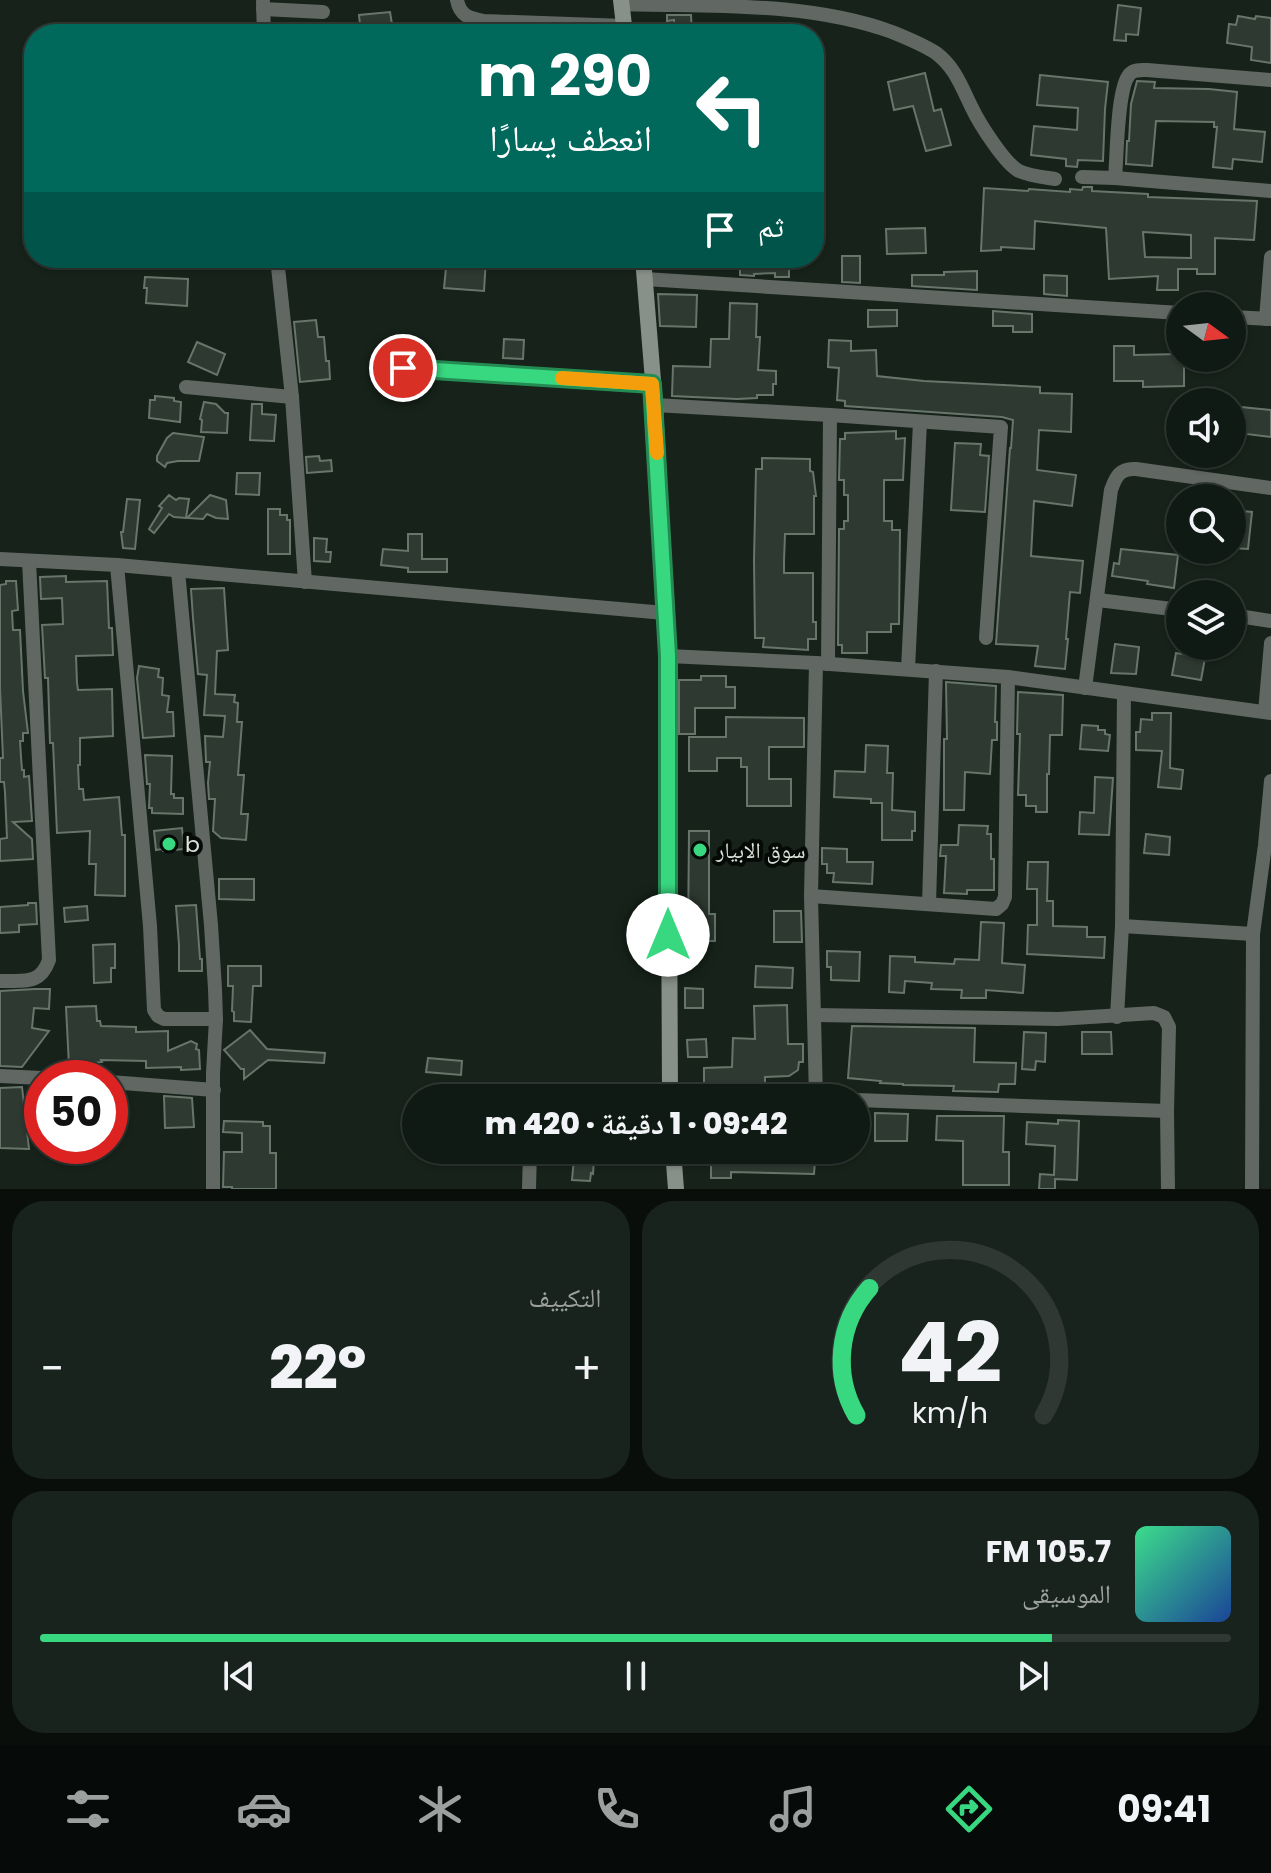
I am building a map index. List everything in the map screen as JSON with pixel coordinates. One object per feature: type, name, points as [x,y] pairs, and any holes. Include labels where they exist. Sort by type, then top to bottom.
[{"type":"main road","points":[[621,2],[624,24]]},
{"type":"main road","points":[[644,268],[655,405],[668,656],[670,1084]]},
{"type":"main road","points":[[674,1164],[676,1189]]},
{"type":"street","points":[[457,0],[463,14],[470,18],[531,24]]},
{"type":"street","points":[[621,2],[811,12],[849,19],[904,37],[930,50],[952,69],[973,111],[1015,169],[1055,179]]},
{"type":"street","points":[[264,24],[263,4],[323,12]]},
{"type":"street","points":[[1115,178],[1122,92],[1129,74],[1147,70],[1271,80]]},
{"type":"street","points":[[1082,177],[1271,191]]},
{"type":"street","points":[[1246,318],[1268,319],[1271,257]]},
{"type":"street","points":[[278,268],[292,397],[305,582]]},
{"type":"street","points":[[645,279],[1166,312]]},
{"type":"street","points":[[186,387],[292,397]]},
{"type":"street","points":[[655,405],[1001,427],[986,638]]},
{"type":"street","points":[[816,1084],[811,896],[830,415]]},
{"type":"street","points":[[908,669],[920,422]]},
{"type":"street","points":[[1085,688],[1111,490],[1120,472],[1136,469],[1271,488]]},
{"type":"street","points":[[0,559],[117,565],[665,613]]},
{"type":"street","points":[[0,981],[33,980],[45,972],[49,960],[29,561]]},
{"type":"street","points":[[117,565],[150,926],[154,1010],[164,1019],[216,1019]]},
{"type":"street","points":[[178,571],[211,925],[216,1019],[213,1189]]},
{"type":"street","points":[[1098,600],[1166,608]]},
{"type":"street","points":[[1246,617],[1271,621]]},
{"type":"street","points":[[668,656],[822,663],[1008,677],[1268,712],[1271,643]]},
{"type":"street","points":[[929,904],[936,671]]},
{"type":"street","points":[[811,896],[996,909],[1002,904],[1005,897],[1008,677]]},
{"type":"street","points":[[1117,1017],[1122,926],[1124,693]]},
{"type":"street","points":[[1252,1189],[1253,934],[1268,845],[1271,781]]},
{"type":"street","points":[[1122,926],[1253,934]]},
{"type":"street","points":[[815,1015],[1058,1019],[1154,1013],[1164,1017],[1169,1027],[1168,1189]]},
{"type":"street","points":[[0,1076],[24,1077]]},
{"type":"street","points":[[128,1083],[214,1090]]},
{"type":"street","points":[[870,1100],[1167,1111]]},
{"type":"street","points":[[529,1189],[530,1164]]},
{"type":"lane","points":[[403,368],[652,384]]},
{"type":"building","points":[[1118,5],[1141,8],[1138,35],[1126,34],[1126,41],[1114,40]]},
{"type":"building","points":[[390,12],[392,24],[360,24],[359,15]]},
{"type":"building","points":[[667,15],[691,15],[691,24],[667,21]]},
{"type":"building","points":[[1238,16],[1271,18],[1271,63],[1251,60],[1252,47],[1227,43],[1229,24],[1236,25]]},
{"type":"building","points":[[925,73],[934,111],[941,109],[951,145],[926,151],[913,106],[894,110],[888,82]]},
{"type":"building","points":[[1040,75],[1108,82],[1103,161],[1078,160],[1077,167],[1066,166],[1066,159],[1031,155],[1034,126],[1077,130],[1078,108],[1037,105]]},
{"type":"building","points":[[1137,81],[1155,82],[1154,88],[1237,92],[1234,129],[1265,132],[1262,162],[1233,159],[1232,169],[1213,167],[1217,127],[1214,127],[1214,122],[1156,121],[1152,166],[1126,164],[1131,104]]},
{"type":"building","points":[[1083,187],[1092,187],[1092,191],[1148,194],[1148,197],[1257,201],[1254,240],[1215,238],[1215,274],[1197,274],[1197,269],[1178,269],[1178,290],[1157,290],[1158,276],[1109,279],[1106,228],[1035,221],[1034,249],[1001,247],[1001,250],[981,251],[984,188],[1082,190]],"holes":[[[1143,232],[1191,235],[1191,258],[1145,257]]]},
{"type":"building","points":[[925,228],[926,253],[887,254],[886,229]]},
{"type":"building","points":[[842,256],[860,256],[860,283],[842,282]]},
{"type":"building","points":[[446,268],[485,268],[484,291],[444,288]]},
{"type":"building","points":[[740,268],[789,268],[789,277],[775,277],[775,273],[740,275]]},
{"type":"building","points":[[977,271],[977,290],[912,286],[912,275]]},
{"type":"building","points":[[1044,275],[1067,276],[1067,296],[1044,294]]},
{"type":"building","points":[[145,277],[188,279],[187,306],[146,303]]},
{"type":"building","points":[[658,294],[697,295],[696,327],[660,326]]},
{"type":"building","points":[[730,303],[757,304],[756,337],[760,337],[758,370],[776,371],[773,395],[737,399],[672,396],[673,366],[710,367],[711,339],[729,339]]},
{"type":"building","points":[[868,310],[897,310],[897,326],[868,327]]},
{"type":"building","points":[[993,311],[1032,314],[1032,332],[1013,332],[1013,326],[993,326]]},
{"type":"building","points":[[316,320],[318,337],[324,337],[330,379],[300,382],[294,322]]},
{"type":"building","points":[[504,339],[524,340],[523,359],[503,358]]},
{"type":"building","points":[[829,340],[851,341],[851,351],[876,350],[877,376],[1040,387],[1040,393],[1072,394],[1071,432],[1039,430],[1037,470],[1076,475],[1072,506],[1034,501],[1031,556],[1083,561],[1080,593],[1070,592],[1065,669],[1035,666],[1038,646],[996,644],[1013,420],[845,406],[845,401],[837,400],[839,368],[828,367]]},
{"type":"building","points":[[197,342],[225,354],[217,375],[188,362]]},
{"type":"building","points":[[1114,346],[1134,346],[1134,355],[1166,354],[1166,372],[1184,372],[1184,386],[1143,387],[1143,381],[1114,381]]},
{"type":"building","points":[[155,396],[181,402],[180,422],[149,418],[150,400],[155,400]]},
{"type":"building","points":[[204,402],[216,404],[228,413],[227,433],[201,432]]},
{"type":"building","points":[[252,404],[262,404],[262,414],[276,415],[274,441],[250,440]]},
{"type":"building","points":[[1246,408],[1271,410],[1271,437],[1246,434]]},
{"type":"building","points":[[896,431],[896,439],[905,438],[903,480],[884,480],[884,521],[892,521],[892,530],[900,530],[899,624],[891,624],[891,632],[867,632],[867,653],[842,653],[842,645],[838,645],[839,529],[844,529],[844,521],[848,521],[848,495],[844,495],[844,480],[839,480],[840,439],[845,439],[845,433]]},
{"type":"building","points":[[173,433],[204,437],[199,461],[178,461],[167,463],[165,467],[157,461],[167,438]]},
{"type":"building","points":[[955,443],[981,444],[980,455],[989,456],[985,512],[951,510]]},
{"type":"building","points":[[319,456],[320,461],[331,460],[332,471],[307,473],[306,457]]},
{"type":"building","points":[[762,458],[810,459],[816,496],[814,534],[785,534],[784,561],[784,573],[813,573],[816,639],[808,639],[808,650],[763,647],[764,638],[755,638],[756,469],[762,469]]},
{"type":"building","points":[[237,473],[260,473],[259,495],[236,494]]},
{"type":"building","points":[[169,495],[176,500],[189,499],[186,518],[169,514],[154,533],[149,529],[162,508],[159,506]]},
{"type":"building","points":[[210,495],[226,500],[228,519],[207,514],[203,519],[187,518]]},
{"type":"building","points":[[127,499],[140,500],[135,549],[123,548],[121,532]]},
{"type":"building","points":[[268,509],[280,509],[280,515],[287,515],[287,520],[290,520],[290,554],[268,554]]},
{"type":"building","points":[[1246,511],[1252,512],[1246,549]]},
{"type":"building","points":[[408,534],[422,534],[422,559],[447,559],[447,572],[408,572],[408,568],[381,565],[383,549],[408,551]]},
{"type":"building","points":[[314,538],[327,539],[326,552],[331,552],[330,562],[314,561]]},
{"type":"building","points":[[1121,549],[1166,554],[1166,564],[1177,564],[1175,580],[1166,580],[1166,587],[1112,576],[1114,563],[1119,564]]},
{"type":"building","points":[[66,576],[66,582],[107,581],[113,655],[76,656],[77,683],[78,690],[112,689],[113,736],[80,738],[79,789],[83,789],[84,800],[119,797],[122,835],[125,835],[125,896],[95,895],[96,864],[89,864],[90,831],[57,833],[53,743],[50,743],[48,678],[45,678],[42,625],[63,624],[62,598],[41,599],[40,577]]},
{"type":"building","points":[[6,581],[16,581],[18,610],[12,611],[13,630],[20,630],[28,733],[23,733],[23,741],[20,741],[21,757],[24,777],[29,776],[32,821],[13,822],[32,839],[33,859],[0,861],[0,839],[7,838],[4,782],[0,782],[0,758],[3,758],[0,585],[6,584]]},
{"type":"building","points":[[224,588],[228,650],[217,651],[215,694],[235,695],[234,702],[238,703],[237,722],[242,722],[238,775],[244,775],[241,814],[248,814],[246,840],[221,838],[213,831],[215,799],[209,799],[210,762],[206,762],[205,736],[223,737],[225,716],[204,715],[207,675],[198,674],[193,618],[191,589]]},
{"type":"building","points":[[1115,644],[1139,647],[1136,674],[1111,673]]},
{"type":"building","points":[[1175,660],[1205,660],[1201,680],[1172,675]]},
{"type":"building","points":[[139,666],[159,669],[158,677],[163,678],[162,695],[169,696],[167,712],[173,712],[174,736],[143,738],[137,678]]},
{"type":"building","points":[[701,676],[726,676],[726,687],[735,687],[735,708],[695,708],[695,734],[679,734],[679,680],[701,680]]},
{"type":"building","points":[[946,682],[996,686],[997,740],[992,740],[990,774],[965,772],[964,810],[944,810]]},
{"type":"building","points":[[1018,692],[1063,695],[1062,735],[1050,735],[1047,812],[1036,812],[1036,806],[1026,806],[1026,795],[1018,795]]},
{"type":"building","points":[[1152,713],[1171,713],[1170,768],[1183,770],[1181,789],[1158,787],[1162,751],[1136,750],[1136,732],[1140,732],[1141,719],[1152,720]]},
{"type":"building","points":[[726,717],[804,718],[804,747],[769,747],[769,779],[791,779],[791,806],[747,806],[747,767],[741,767],[741,758],[717,758],[717,771],[689,771],[689,737],[726,737]]},
{"type":"building","points":[[1082,725],[1098,726],[1098,730],[1105,730],[1105,734],[1110,735],[1108,751],[1080,749]]},
{"type":"building","points":[[866,745],[888,746],[887,773],[893,773],[892,810],[915,812],[912,840],[882,840],[882,803],[871,803],[871,799],[834,797],[835,771],[865,772]]},
{"type":"building","points":[[145,755],[172,756],[171,794],[174,798],[183,798],[183,814],[152,813]]},
{"type":"building","points":[[1095,777],[1113,778],[1109,835],[1079,834],[1080,812],[1094,813]]},
{"type":"building","points":[[959,825],[988,826],[991,859],[994,859],[994,890],[944,893],[946,856],[940,856],[941,845],[958,845]]},
{"type":"building","name":"b","points":[[182,828],[184,849],[156,850],[154,831]]},
{"type":"building","points":[[689,831],[709,831],[709,914],[715,914],[715,941],[688,941]]},
{"type":"building","points":[[1146,834],[1170,837],[1169,855],[1144,853]]},
{"type":"building","points":[[822,848],[847,849],[847,862],[873,862],[872,884],[833,882],[834,873],[827,873],[827,864],[822,864]]},
{"type":"building","points":[[1028,862],[1048,862],[1047,901],[1053,901],[1053,926],[1087,927],[1087,937],[1105,937],[1104,958],[1027,954],[1028,925],[1037,925],[1037,889],[1027,889]]},
{"type":"building","points":[[219,879],[254,879],[254,900],[219,899]]},
{"type":"building","points":[[36,903],[37,924],[19,925],[19,932],[0,933],[0,907]]},
{"type":"building","points":[[196,905],[202,971],[179,971],[176,906]]},
{"type":"building","points":[[87,906],[88,920],[65,922],[64,908]]},
{"type":"building","points":[[774,911],[801,911],[802,942],[774,942]]},
{"type":"building","points":[[981,922],[1004,923],[1002,963],[1025,965],[1023,993],[986,990],[986,998],[961,998],[962,990],[931,989],[932,983],[905,981],[904,993],[889,992],[890,956],[915,957],[915,962],[954,964],[955,959],[979,960]]},
{"type":"building","points":[[115,944],[115,968],[111,968],[111,982],[94,983],[93,945]]},
{"type":"building","points":[[827,951],[860,952],[859,981],[831,980]]},
{"type":"building","points":[[228,966],[261,966],[261,986],[253,986],[251,1022],[234,1021],[233,986],[228,986]]},
{"type":"building","points":[[756,966],[793,968],[792,988],[755,987]]},
{"type":"building","points":[[685,988],[703,989],[703,1008],[685,1008]]},
{"type":"building","points":[[50,989],[49,1009],[34,1008],[32,1028],[49,1031],[27,1060],[24,1060],[22,1067],[0,1066],[0,991]]},
{"type":"building","points":[[787,1005],[788,1044],[803,1044],[803,1062],[799,1062],[798,1070],[789,1076],[765,1077],[765,1083],[704,1084],[704,1068],[732,1067],[733,1038],[755,1039],[754,1006]]},
{"type":"building","points":[[96,1006],[97,1021],[101,1026],[136,1027],[136,1032],[168,1031],[168,1051],[191,1041],[197,1044],[196,1049],[199,1050],[200,1069],[146,1068],[146,1061],[69,1060],[66,1007]]},
{"type":"building","points":[[852,1026],[975,1028],[974,1062],[1016,1063],[1015,1084],[999,1084],[998,1092],[953,1091],[954,1086],[903,1085],[848,1078]]},
{"type":"building","points":[[250,1030],[267,1049],[325,1053],[324,1063],[268,1060],[244,1079],[244,1069],[224,1050]]},
{"type":"building","points":[[1024,1032],[1046,1033],[1045,1062],[1036,1061],[1035,1070],[1022,1069]]},
{"type":"building","points":[[1082,1032],[1111,1032],[1112,1054],[1082,1054]]},
{"type":"building","points":[[706,1039],[707,1057],[688,1057],[687,1040]]},
{"type":"building","points":[[428,1058],[462,1061],[461,1075],[426,1072]]},
{"type":"building","points":[[22,1087],[24,1149],[0,1148],[0,1088]]},
{"type":"building","points":[[164,1096],[192,1098],[194,1127],[165,1128]]},
{"type":"building","points":[[875,1113],[908,1114],[907,1141],[875,1141]]},
{"type":"building","points":[[937,1116],[1004,1116],[1003,1152],[1009,1152],[1009,1185],[963,1185],[963,1141],[936,1140]]},
{"type":"building","points":[[1058,1120],[1079,1121],[1077,1180],[1055,1179],[1055,1189],[1039,1189],[1040,1174],[1054,1175],[1055,1146],[1026,1144],[1027,1122],[1058,1124]]},
{"type":"building","points":[[224,1121],[263,1122],[263,1126],[270,1126],[270,1153],[276,1153],[276,1189],[223,1187],[224,1152],[242,1152],[242,1133],[223,1132]]},
{"type":"building","points":[[573,1164],[594,1164],[590,1181],[572,1180]]},
{"type":"building","points":[[711,1164],[815,1164],[814,1174],[731,1172],[731,1178],[711,1178]]},
{"type":"slow traffic","points":[[562,378],[652,384],[657,453]]},
{"type":"place","name":"b","points":[[169,844]]},
{"type":"place","name":"سوق الابيار","points":[[700,850]]},
{"type":"route","points":[[403,368],[652,384],[668,656],[668,935]]}]
